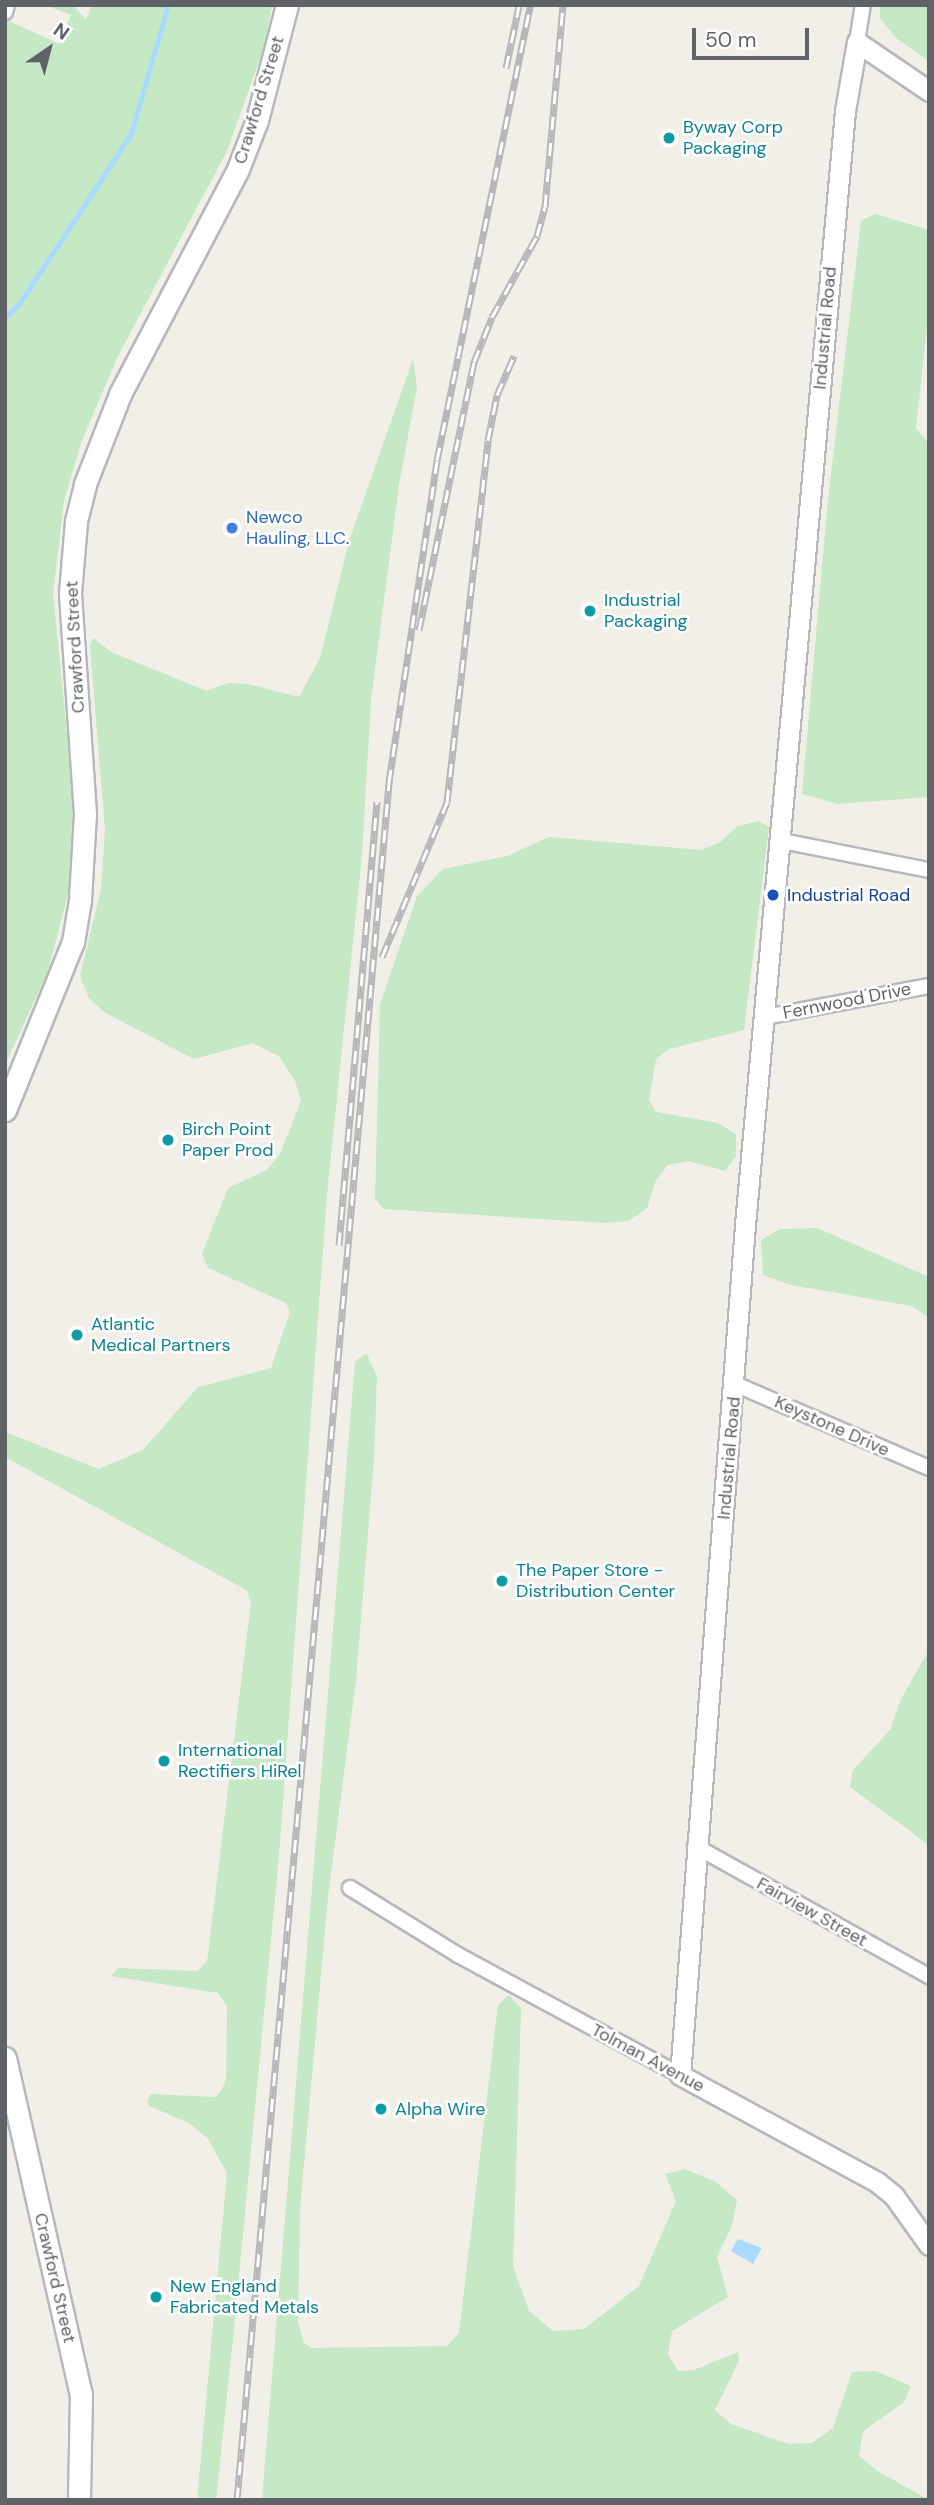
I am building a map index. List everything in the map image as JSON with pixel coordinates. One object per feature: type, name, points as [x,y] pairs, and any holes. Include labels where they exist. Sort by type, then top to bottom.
[{"type":"main road","name":"Crawford Street","points":[[5,1110],[69,954],[80,900],[85,814],[70,593],[76,521],[85,484],[120,394],[238,169],[257,120],[287,5]]},
{"type":"main road","name":"Crawford Street","points":[[5,2058],[81,2394],[79,2500]]},
{"type":"street","points":[[5,12],[7,5]]},
{"type":"street","name":"Industrial Road","points":[[680,2075],[695,1846],[845,111],[863,5]]},
{"type":"street","points":[[857,42],[929,91]]},
{"type":"street","points":[[782,841],[929,870]]},
{"type":"street","name":"Fernwood Drive","points":[[765,1017],[929,986]]},
{"type":"street","name":"Keystone Drive","points":[[735,1384],[929,1468]]},
{"type":"street","name":"Fairview Street","points":[[695,1846],[929,1976]]},
{"type":"street","name":"Tolman Avenue","points":[[350,1888],[458,1955],[877,2182],[894,2196],[929,2245]]},
{"type":"green space","points":[[45,5],[73,5],[86,20],[92,5],[272,5],[265,45],[227,151],[118,356],[82,440],[64,501],[53,594],[73,794],[69,890],[48,971],[5,1065],[5,19],[59,44],[71,15]]},
{"type":"green space","points":[[880,5],[929,5],[929,61],[897,39],[880,18]]},
{"type":"green space","points":[[875,214],[929,230],[929,308],[916,428],[929,444],[929,797],[838,804],[802,794],[828,499],[861,221]]},
{"type":"green space","points":[[413,359],[417,387],[399,485],[371,700],[362,855],[327,1194],[279,1856],[234,2328],[216,2500],[197,2500],[227,2173],[208,2139],[189,2123],[149,2106],[148,2100],[151,2094],[215,2097],[221,2091],[226,2080],[227,2006],[218,1993],[111,1976],[118,1968],[197,1971],[207,1962],[251,1601],[246,1590],[5,1457],[5,1432],[99,1469],[143,1450],[198,1387],[271,1368],[290,1312],[286,1303],[208,1268],[202,1254],[228,1188],[267,1170],[280,1154],[301,1101],[295,1081],[279,1056],[253,1043],[194,1059],[104,1012],[89,998],[80,976],[101,889],[105,830],[90,646],[93,638],[113,653],[207,691],[228,683],[248,684],[299,697],[320,658],[349,541]]},
{"type":"green space","points":[[759,821],[769,827],[744,1030],[669,1049],[656,1059],[649,1100],[656,1112],[718,1123],[736,1134],[736,1156],[725,1171],[688,1161],[668,1165],[656,1180],[647,1208],[629,1221],[605,1223],[383,1209],[375,1198],[380,1005],[417,896],[443,869],[507,856],[549,837],[702,850],[720,842],[738,826]]},
{"type":"green space","points":[[817,1228],[929,1277],[929,1318],[912,1306],[791,1285],[763,1275],[761,1240],[780,1229]]},
{"type":"green space","points":[[366,1353],[377,1376],[374,1459],[356,1680],[328,1897],[300,2209],[298,2322],[304,2343],[312,2348],[447,2346],[459,2333],[498,2005],[509,1995],[521,2008],[513,2266],[529,2311],[553,2331],[584,2329],[639,2286],[676,2201],[665,2174],[685,2169],[716,2182],[737,2200],[732,2226],[717,2257],[728,2297],[672,2331],[668,2354],[678,2371],[694,2370],[738,2352],[739,2361],[715,2410],[731,2424],[788,2444],[812,2443],[833,2428],[852,2372],[876,2371],[911,2386],[904,2402],[863,2431],[859,2456],[876,2470],[929,2500],[262,2500],[355,1362]]},
{"type":"green space","points":[[929,1650],[929,1845],[850,1787],[853,1770],[890,1730],[901,1699]]},
{"type":"water","points":[[738,2239],[762,2248],[753,2264],[731,2251]]},
{"type":"waterway","points":[[5,317],[19,304],[131,134],[168,5]]},
{"type":"railway","points":[[237,2500],[389,782],[437,460],[530,5]]},
{"type":"railway","points":[[419,630],[474,362],[492,317],[537,236],[545,207],[563,5]]},
{"type":"railway","points":[[506,68],[519,6]]},
{"type":"railway","points":[[382,957],[447,802],[488,440],[497,395],[514,356]]},
{"type":"railway","points":[[339,1245],[377,802]]},
{"type":"place","name":"Byway Corp Packaging","points":[[669,138]]},
{"type":"place","name":"Newco Hauling, LLC.","points":[[232,528]]},
{"type":"place","name":"Industrial Packaging","points":[[590,611]]},
{"type":"place","name":"Industrial Road","points":[[773,895]]},
{"type":"place","name":"Birch Point Paper Prod","points":[[168,1140]]},
{"type":"place","name":"Atlantic Medical Partners","points":[[77,1335]]},
{"type":"place","name":"The Paper Store - Distribution Center","points":[[502,1581]]},
{"type":"place","name":"International Rectifiers HiRel","points":[[164,1761]]},
{"type":"place","name":"Alpha Wire","points":[[381,2109]]},
{"type":"place","name":"New England Fabricated Metals","points":[[156,2297]]}]
